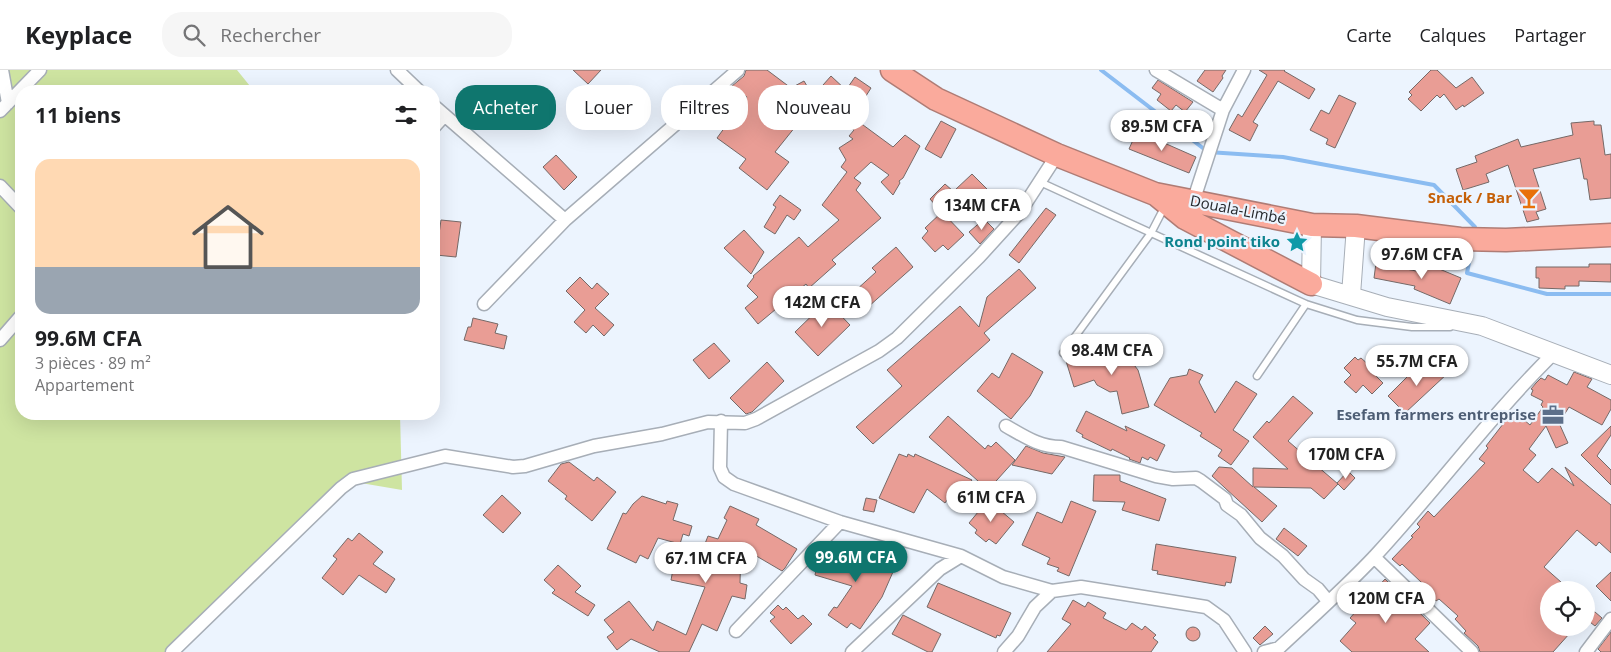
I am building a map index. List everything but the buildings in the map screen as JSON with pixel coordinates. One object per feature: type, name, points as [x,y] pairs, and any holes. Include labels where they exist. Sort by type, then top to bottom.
[{"type":"highway","name":"Douala-Limbé","points":[[892,70],[936,99],[1057,155],[1161,198],[1312,224],[1356,226],[1460,239],[1506,240],[1611,234]]},
{"type":"highway","points":[[1161,198],[1185,218],[1309,294]]},
{"type":"street","points":[[2,70],[4,107]]},
{"type":"street","points":[[25,85],[40,70]]},
{"type":"street","points":[[397,70],[413,85]]},
{"type":"street","points":[[484,304],[565,220],[738,70]]},
{"type":"street","points":[[1156,70],[1223,110]]},
{"type":"street","points":[[1193,202],[1223,110],[1244,70]]},
{"type":"street","points":[[4,107],[15,96]]},
{"type":"street","points":[[440,112],[565,220]]},
{"type":"street","points":[[440,120],[444,116]]},
{"type":"street","points":[[172,652],[341,488],[353,479],[445,456],[512,467],[525,466],[594,446],[662,434],[708,422],[745,423],[756,419],[880,351],[897,338],[1020,212],[1057,155]]},
{"type":"street","points":[[0,186],[15,202]]},
{"type":"street","points":[[1312,224],[1309,294],[1351,295],[1387,307],[1482,326],[1611,375]]},
{"type":"street","points":[[1351,295],[1356,226]]},
{"type":"street","points":[[0,340],[15,323]]},
{"type":"street","points":[[1264,652],[1279,648],[1374,557],[1485,430],[1518,389],[1554,352]]},
{"type":"street","points":[[722,421],[720,468],[724,477],[734,484],[840,522],[960,556],[1003,577],[1052,591],[1081,587],[1206,607],[1224,620],[1245,652]]},
{"type":"street","points":[[1006,426],[1042,445],[1061,447],[1156,476],[1173,479],[1196,478],[1201,480],[1224,500],[1227,505],[1241,515],[1260,538],[1284,556],[1328,601]]},
{"type":"street","points":[[736,631],[840,522]]},
{"type":"street","points":[[852,652],[940,569],[960,556]]},
{"type":"street","points":[[1374,557],[1472,652]]},
{"type":"street","points":[[1004,652],[1018,636],[1035,607],[1052,591]]},
{"type":"street","points":[[1586,652],[1611,619]]},
{"type":"lane","points":[[1040,182],[1152,233],[1309,294],[1357,320],[1412,327],[1482,326]]},
{"type":"lane","points":[[1063,353],[1152,233],[1161,198]]},
{"type":"lane","points":[[1257,376],[1309,294]]},
{"type":"green space","points":[[0,70],[237,70],[249,85],[15,85],[15,420],[400,420],[402,490],[349,481],[171,652],[0,652]]},
{"type":"waterway","points":[[1101,70],[1208,152],[1283,157],[1434,185],[1475,227],[1474,233]]},
{"type":"waterway","points":[[1472,247],[1467,273],[1547,294],[1611,294]]},
{"type":"place","name":"Snack / Bar","points":[[1529,198]]},
{"type":"place","name":"Rond point tiko","points":[[1297,242]]},
{"type":"place","name":"Esefam farmers entreprise","points":[[1553,415]]}]
